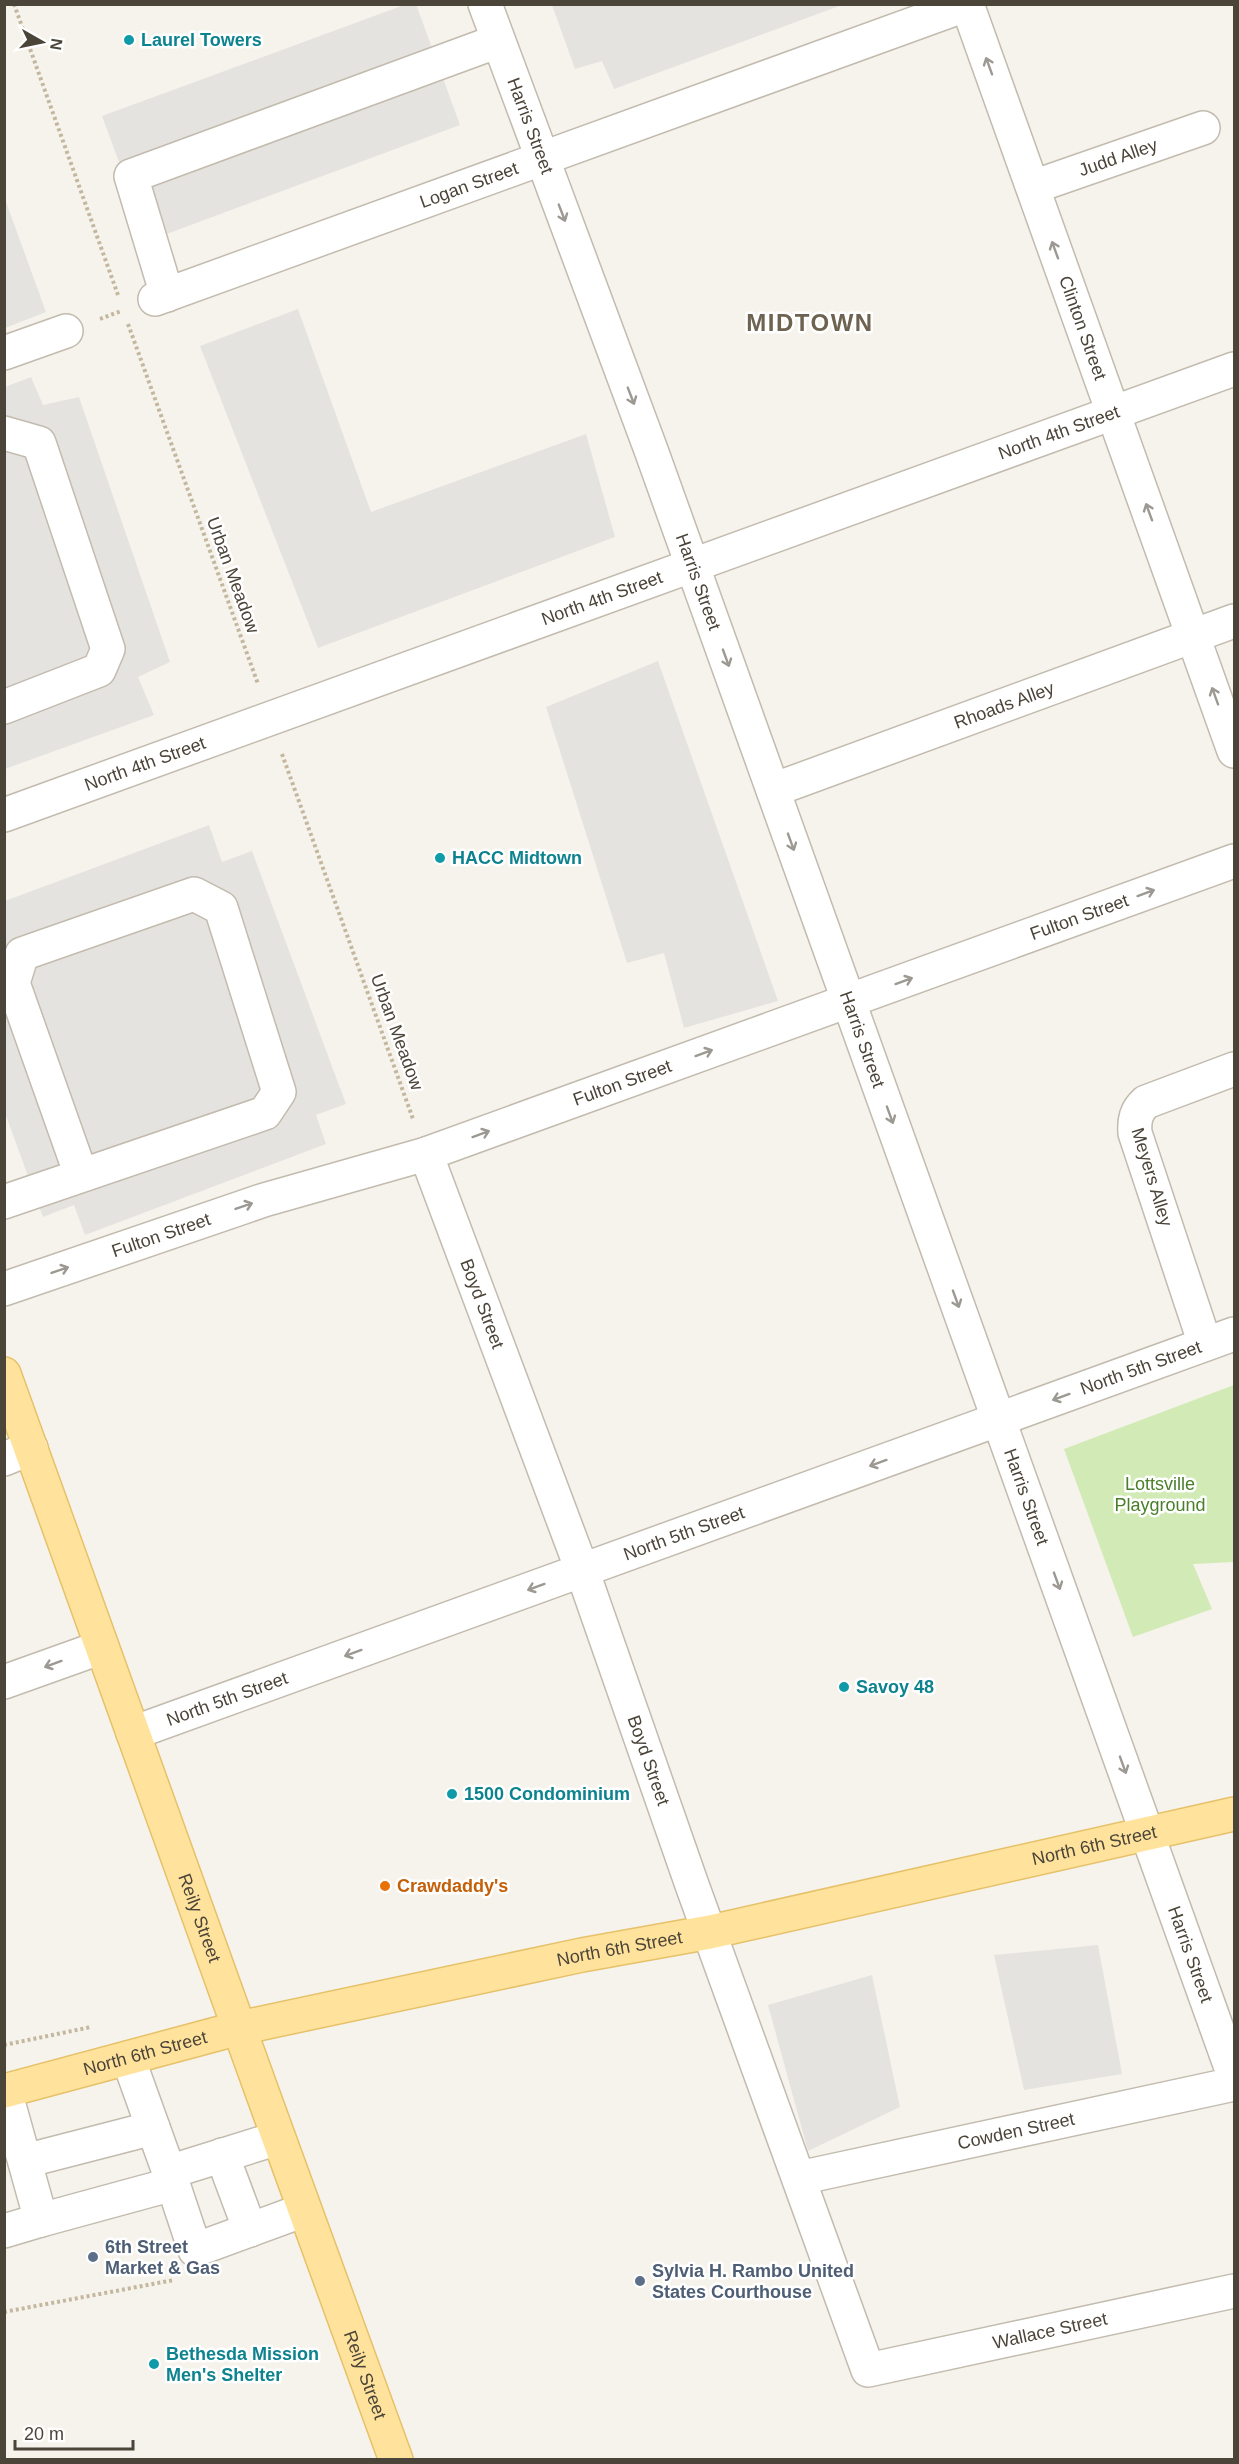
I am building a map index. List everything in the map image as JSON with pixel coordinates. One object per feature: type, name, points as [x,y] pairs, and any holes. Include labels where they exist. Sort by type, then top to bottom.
[{"type":"main road","name":"Reily Street","points":[[4,1374],[18,1454],[102,1647],[396,2460]]},
{"type":"main road","name":"North 6th Street","points":[[5,2091],[239,2028],[582,1955],[710,1932],[1234,1814]]},
{"type":"street","name":"Harris Street","points":[[485,4],[693,565],[1234,2076]]},
{"type":"street","name":"Logan Street","points":[[161,297],[967,5]]},
{"type":"street","name":"Clinton Street","points":[[967,5],[1234,751]]},
{"type":"street","points":[[161,297],[130,176],[498,41]]},
{"type":"street","name":"Judd Alley","points":[[1033,187],[1203,128]]},
{"type":"street","points":[[4,353],[66,331]]},
{"type":"street","name":"North 4th Street","points":[[4,815],[1234,369]]},
{"type":"street","points":[[4,433],[39,443],[108,649],[99,670],[4,707]]},
{"type":"street","name":"Rhoads Alley","points":[[773,790],[1234,621]]},
{"type":"street","name":"Fulton Street","points":[[4,1289],[264,1200],[426,1154],[1234,861]]},
{"type":"street","points":[[4,1202],[265,1113],[279,1092],[221,908],[194,894],[22,954],[13,983],[81,1175]]},
{"type":"street","name":"Meyers Alley","points":[[1220,1339],[1135,1133],[1134,1119],[1146,1102],[1234,1069]]},
{"type":"street","name":"Boyd Street","points":[[426,1154],[582,1570],[868,2370]]},
{"type":"street","name":"North 5th Street","points":[[133,1733],[1220,1339]]},
{"type":"street","points":[[4,1682],[102,1647]]},
{"type":"street","points":[[128,2058],[195,2250],[304,2210]]},
{"type":"street","name":"Cowden Street","points":[[799,2178],[1234,2084]]},
{"type":"street","points":[[5,2091],[41,2220]]},
{"type":"street","points":[[26,2161],[153,2128]]},
{"type":"street","points":[[4,2231],[171,2178],[222,2155],[278,2138]]},
{"type":"street","points":[[222,2155],[250,2230]]},
{"type":"street","name":"Wallace Street","points":[[868,2370],[1234,2291]]},
{"type":"path","name":"Urban Meadow","points":[[14,4],[426,1154]]},
{"type":"path","points":[[66,331],[161,297]]},
{"type":"path","points":[[4,2312],[177,2279]]},
{"type":"green space","name":"Lottsville Playground","points":[[1234,1385],[1234,1562],[1193,1564],[1212,1609],[1133,1637],[1064,1449]]},
{"type":"shaded area","points":[[416,4],[460,125],[148,241],[102,116],[404,5]]},
{"type":"shaded area","points":[[552,4],[842,5],[614,89],[602,61],[575,69]]},
{"type":"shaded area","points":[[5,199],[46,312],[4,328]]},
{"type":"shaded area","points":[[298,309],[371,512],[586,434],[615,537],[318,648],[200,346]]},
{"type":"shaded area","points":[[31,377],[43,405],[79,397],[170,662],[138,677],[154,715],[5,769],[5,387]]},
{"type":"shaded area","points":[[658,661],[778,1001],[684,1028],[664,953],[627,963],[546,707]]},
{"type":"shaded area","points":[[209,825],[222,862],[252,851],[346,1104],[316,1115],[326,1144],[85,1235],[74,1205],[43,1217],[5,1113],[5,901]]},
{"type":"shaded area","points":[[1098,1945],[1122,2074],[1024,2090],[994,1955]]},
{"type":"shaded area","points":[[872,1975],[900,2107],[808,2151],[768,2005]]},
{"type":"place","name":"Laurel Towers","points":[[129,40]]},
{"type":"place","name":"HACC Midtown","points":[[440,858]]},
{"type":"place","name":"Savoy 48","points":[[844,1687]]},
{"type":"place","name":"1500 Condominium","points":[[452,1794]]},
{"type":"place","name":"Crawdaddy's","points":[[385,1886]]},
{"type":"place","name":"6th Street Market & Gas","points":[[93,2257]]},
{"type":"place","name":"Sylvia H. Rambo United States Courthouse","points":[[640,2281]]},
{"type":"place","name":"Bethesda Mission Men's Shelter","points":[[154,2364]]},
{"type":"district","name":"MIDTOWN","points":[[810,323]]}]
